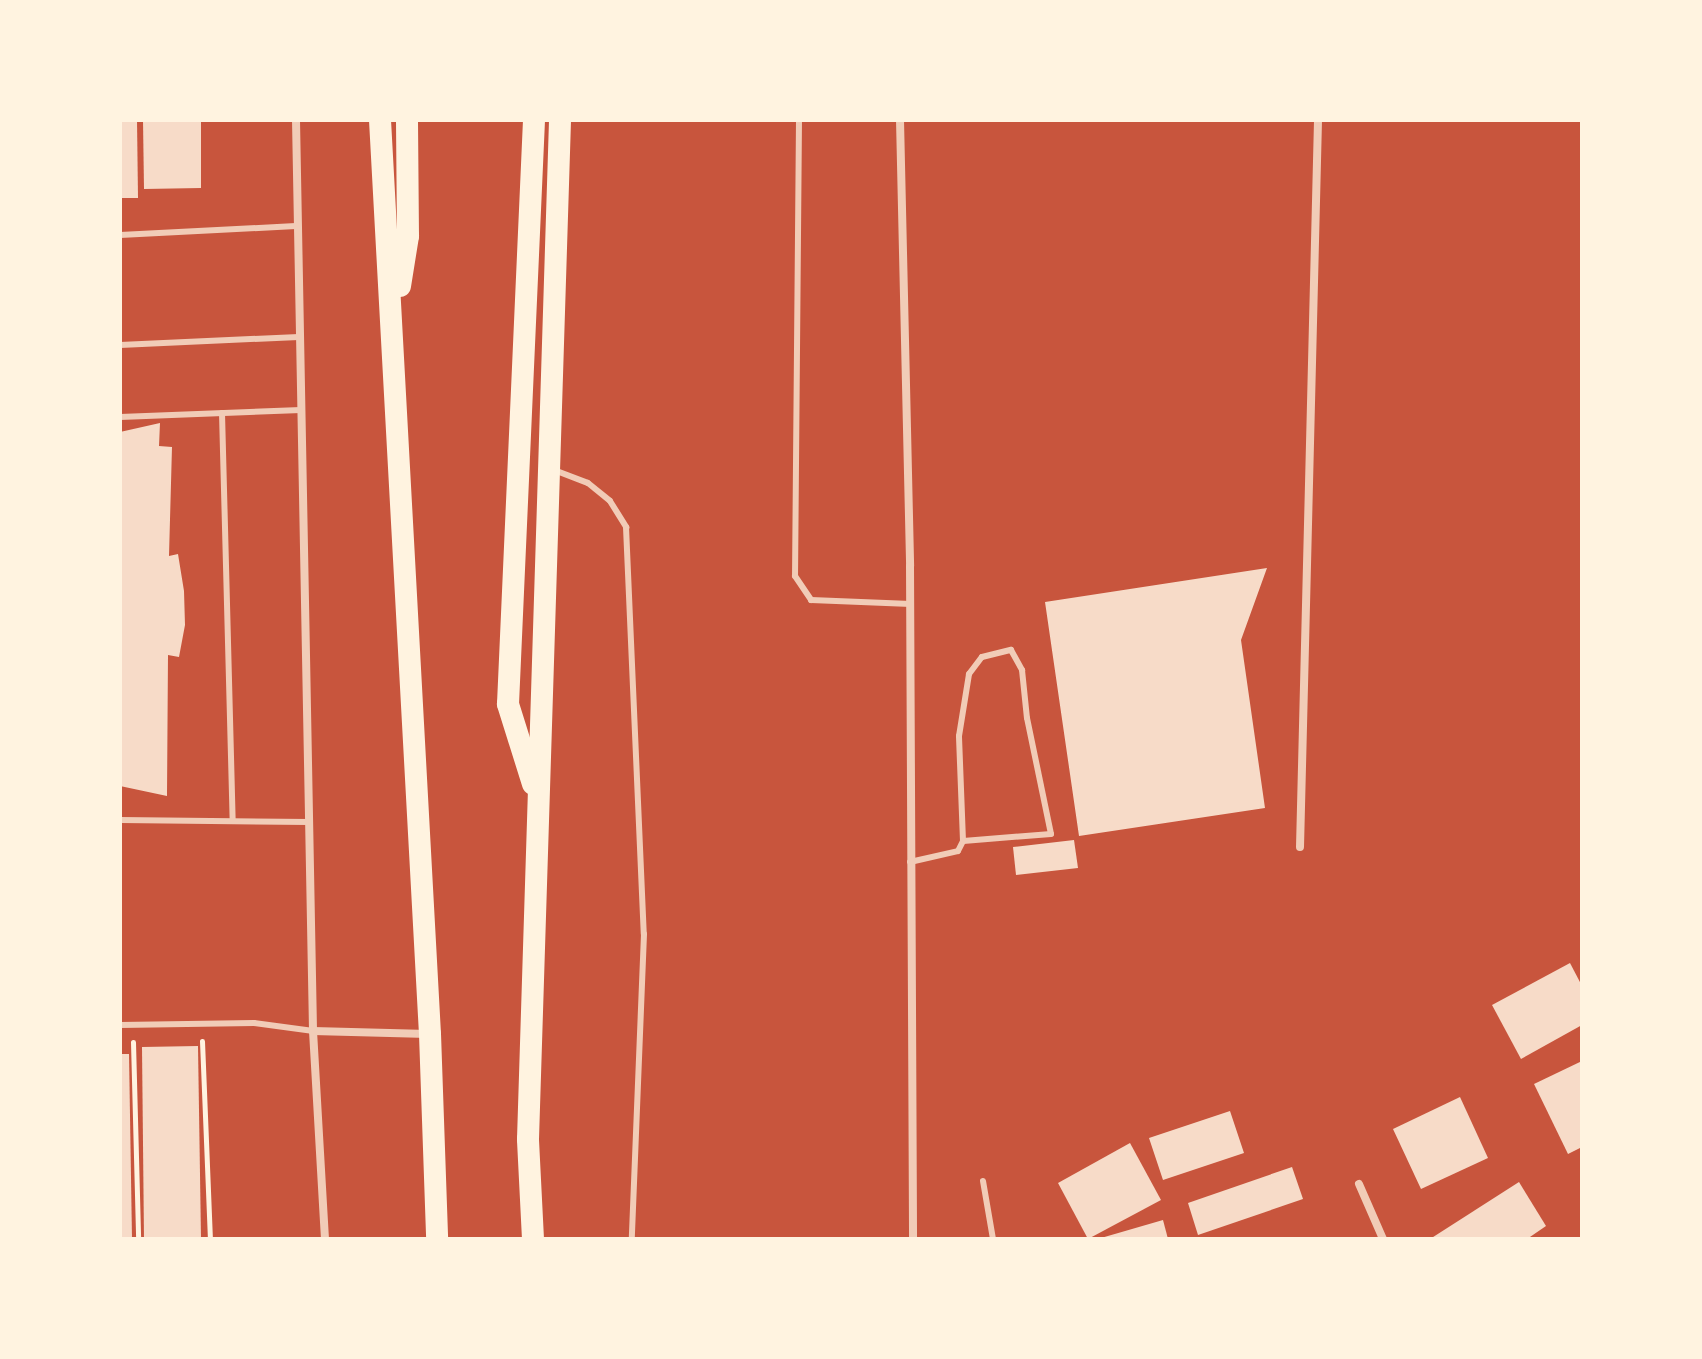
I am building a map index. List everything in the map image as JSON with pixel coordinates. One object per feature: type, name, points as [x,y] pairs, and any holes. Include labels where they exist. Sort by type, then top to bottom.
[{"type":"highway","points":[[380,120],[394,324],[430,1034],[437,1239]]},
{"type":"highway","points":[[394,324],[408,236],[407,120]]},
{"type":"highway","points":[[534,120],[508,704],[538,801]]},
{"type":"highway","points":[[533,1239],[528,1139],[560,120]]},
{"type":"street","points":[[296,120],[313,1031],[325,1239]]},
{"type":"street","points":[[900,120],[911,604],[913,1239]]},
{"type":"street","points":[[1300,847],[1318,120]]},
{"type":"street","points":[[313,1031],[430,1034]]},
{"type":"street","points":[[1359,1184],[1383,1239]]},
{"type":"lane","points":[[799,120],[795,576],[811,600],[911,604]]},
{"type":"lane","points":[[120,235],[296,226]]},
{"type":"lane","points":[[120,345],[299,337]]},
{"type":"lane","points":[[120,417],[301,410]]},
{"type":"lane","points":[[222,413],[233,821]]},
{"type":"lane","points":[[549,469],[588,483],[610,501],[626,527],[644,934],[632,1239]]},
{"type":"lane","points":[[910,862],[958,851],[963,841],[959,736],[969,674],[982,657],[1011,650],[1022,670],[1027,718],[1051,834],[963,841]]},
{"type":"lane","points":[[120,820],[309,822]]},
{"type":"lane","points":[[120,1025],[254,1023],[313,1031]]},
{"type":"lane","points":[[983,1181],[993,1239]]},
{"type":"path","points":[[201,1024],[210,1239]]},
{"type":"path","points":[[132,1025],[138,1239]]},
{"type":"building","points":[[120,120],[137,120],[138,198],[120,198]]},
{"type":"building","points":[[143,120],[201,120],[201,188],[144,189]]},
{"type":"building","points":[[160,423],[159,446],[172,447],[169,556],[178,554],[185,625],[179,657],[168,655],[167,796],[120,786],[120,432]]},
{"type":"building","points":[[1267,568],[1241,640],[1265,808],[1079,836],[1045,602]]},
{"type":"building","points":[[1074,840],[1078,868],[1016,875],[1013,847]]},
{"type":"building","points":[[1570,963],[1582,986],[1582,1025],[1521,1059],[1492,1005]]},
{"type":"building","points":[[198,1046],[201,1239],[144,1239],[142,1047]]},
{"type":"building","points":[[120,1054],[129,1054],[132,1239],[120,1239]]},
{"type":"building","points":[[1582,1061],[1582,1147],[1568,1154],[1534,1084]]},
{"type":"building","points":[[1460,1097],[1488,1158],[1421,1189],[1393,1129]]},
{"type":"building","points":[[1230,1111],[1244,1153],[1163,1180],[1149,1138]]},
{"type":"building","points":[[1130,1143],[1161,1200],[1088,1239],[1058,1183]]},
{"type":"building","points":[[1292,1167],[1303,1199],[1198,1235],[1188,1203]]},
{"type":"building","points":[[1519,1182],[1546,1226],[1527,1239],[1430,1239]]},
{"type":"building","points":[[1163,1220],[1168,1239],[1101,1239],[1101,1238]]}]
